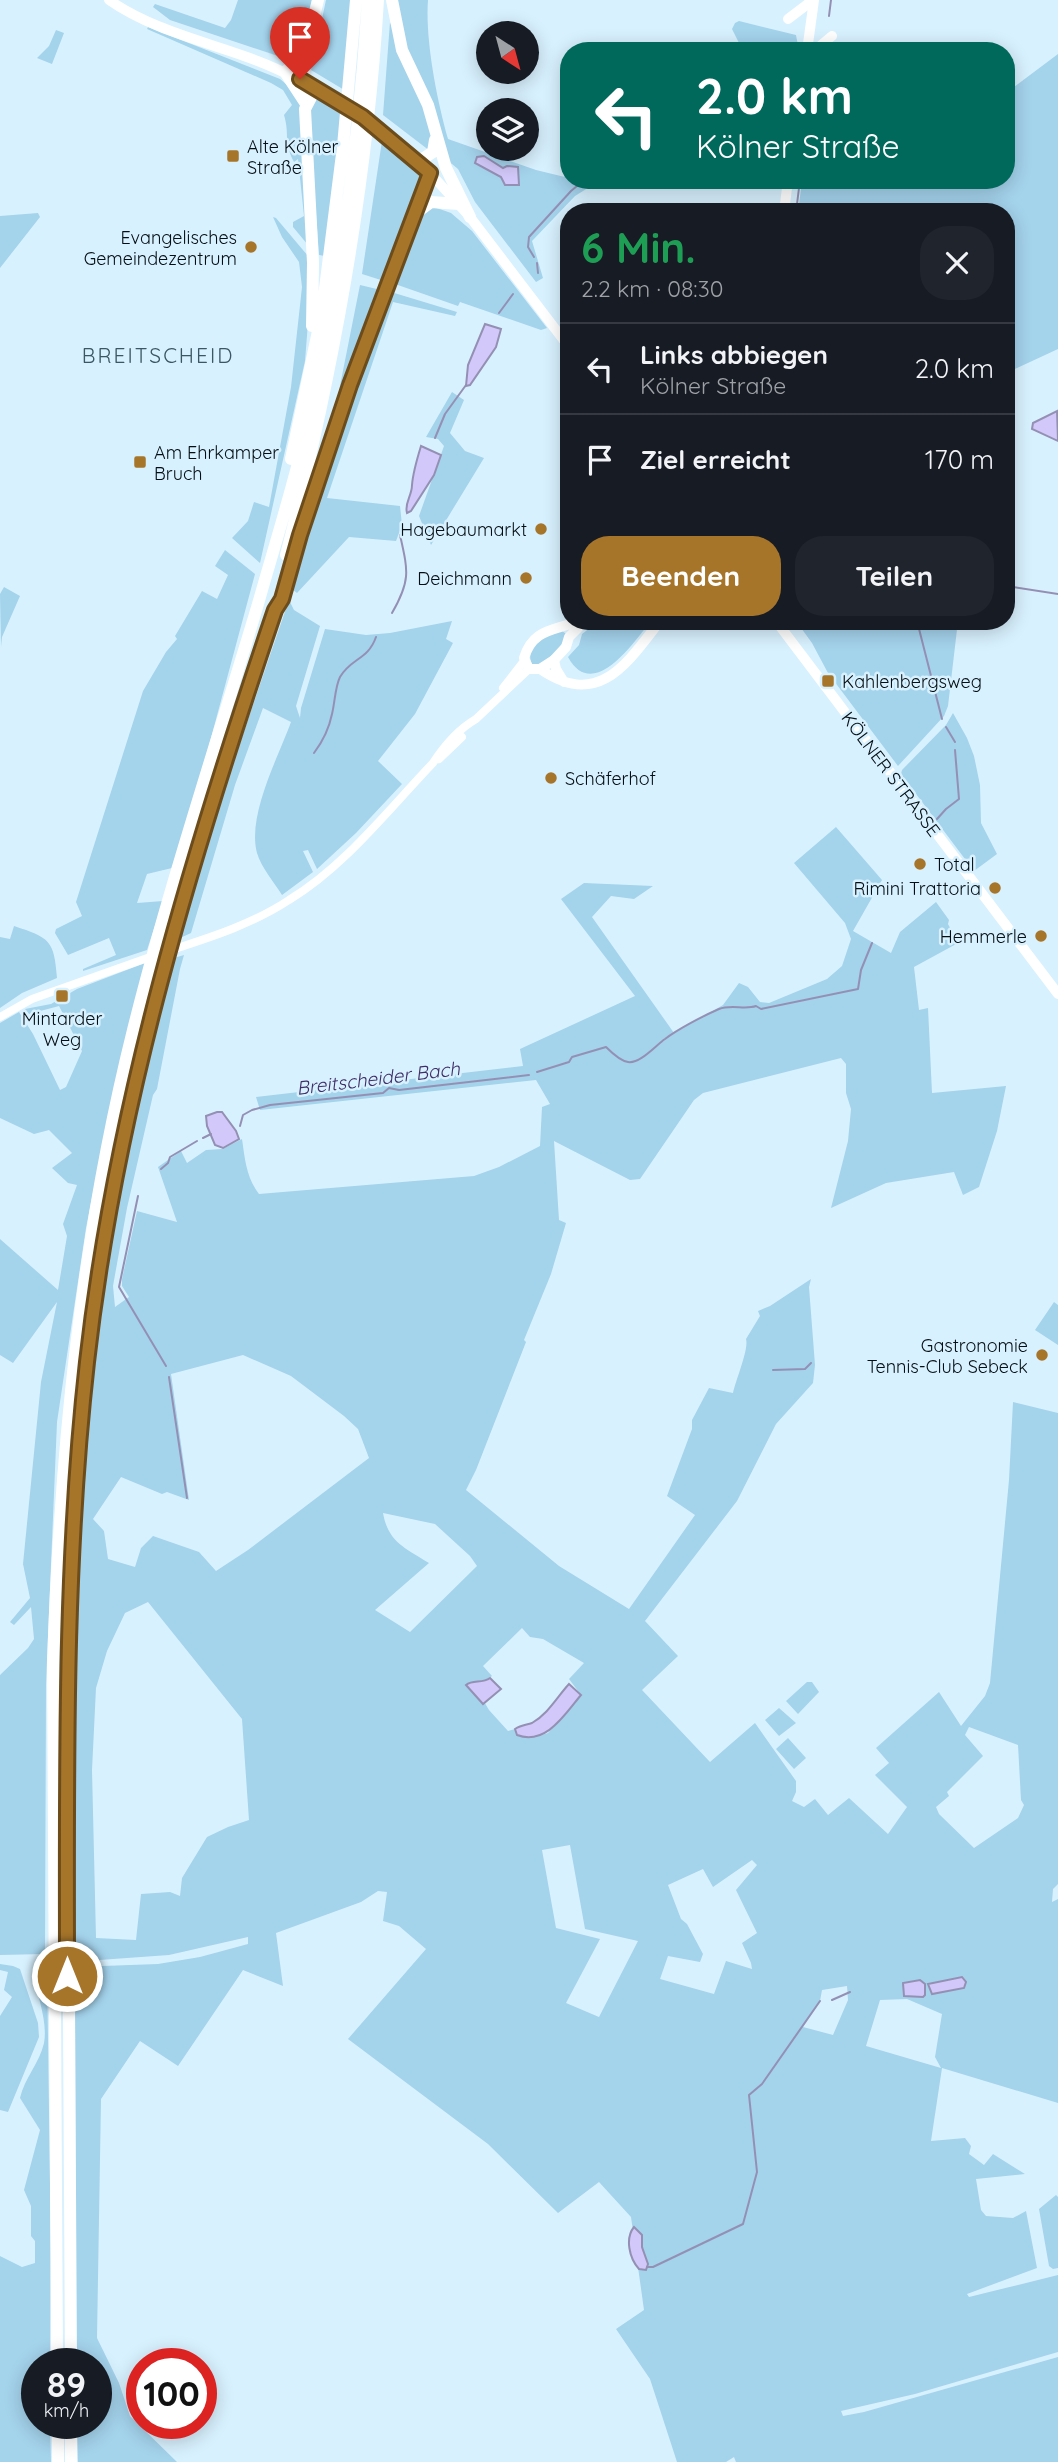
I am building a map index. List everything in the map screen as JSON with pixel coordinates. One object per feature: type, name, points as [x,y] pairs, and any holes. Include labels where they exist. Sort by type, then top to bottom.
[{"type":"highway","points":[[303,81],[304,53],[318,0]]},
{"type":"highway","points":[[356,0],[361,80]]},
{"type":"highway","points":[[286,572],[319,424],[342,271],[368,0]]},
{"type":"highway","points":[[300,535],[334,386],[342,271],[361,80],[378,0]]},
{"type":"highway","points":[[57,2348],[53,1802],[56,1570],[65,1443],[85,1264],[117,1100],[148,971],[271,559],[308,423],[373,138],[386,0]]},
{"type":"highway","points":[[393,0],[402,50],[425,97],[446,168],[470,217]]},
{"type":"highway","points":[[304,53],[285,72],[306,104],[314,301],[309,365]]},
{"type":"highway","points":[[306,104],[316,88]]},
{"type":"highway","points":[[418,162],[433,152],[435,128]]},
{"type":"highway","points":[[71,2348],[67,1664],[80,1427],[100,1268],[131,1103],[173,936],[224,763],[350,385],[430,173]]},
{"type":"highway","points":[[414,214],[431,202],[459,204]]},
{"type":"highway","points":[[271,559],[322,312],[342,271]]},
{"type":"highway","points":[[58,2439],[58,2462]]},
{"type":"highway","points":[[71,2439],[71,2462]]},
{"type":"main road","points":[[109,0],[162,27],[285,72],[363,117],[418,162],[459,204],[560,335]]},
{"type":"main road","points":[[788,19],[813,0]]},
{"type":"main road","points":[[808,42],[813,0]]},
{"type":"main road","points":[[825,42],[832,36]]},
{"type":"main road","points":[[531,666],[528,647],[537,637],[554,627],[560,630]]},
{"type":"main road","points":[[561,630],[566,632]]},
{"type":"main road","points":[[531,666],[557,681],[595,684],[610,677],[633,657],[653,630]]},
{"type":"main road","name":"KÖLNER STRASSE","points":[[785,630],[1058,994]]},
{"type":"main road","points":[[531,666],[554,660],[566,647],[566,632]]},
{"type":"main road","points":[[554,660],[564,682]]},
{"type":"street","points":[[0,1017],[32,999],[58,989],[226,932],[288,901],[312,884],[356,844],[433,763],[446,754],[500,694],[531,666]]},
{"type":"shaded area","points":[[238,0],[312,0],[299,47],[291,57],[284,58],[170,20],[153,7],[155,4],[225,28]]},
{"type":"shaded area","points":[[326,0],[352,0],[346,91],[311,70]]},
{"type":"shaded area","points":[[397,0],[428,0],[428,33],[433,70],[448,139],[476,149],[476,161],[510,161],[560,176],[560,189],[586,189],[568,203],[560,203],[560,212],[532,241],[543,278],[536,282],[475,202],[458,169],[446,159],[405,45]]},
{"type":"shaded area","points":[[739,21],[796,35],[797,42],[738,42],[732,29]]},
{"type":"shaded area","points":[[390,22],[420,93],[432,138],[430,151],[383,115]]},
{"type":"shaded area","points":[[148,27],[280,79],[294,91],[301,105],[308,245],[293,227],[293,222],[304,216],[298,159],[294,162],[289,149],[284,115],[292,105],[283,90],[147,29]]},
{"type":"shaded area","points":[[56,30],[64,33],[52,64],[37,58],[49,46]]},
{"type":"shaded area","points":[[1058,54],[1058,349],[1015,369],[1015,203],[799,203],[801,189],[1015,189],[1015,86]]},
{"type":"shaded area","points":[[317,96],[342,112],[325,256],[319,255],[309,118],[314,98]]},
{"type":"shaded area","points":[[382,141],[425,178],[384,281],[362,274]]},
{"type":"shaded area","points":[[476,160],[492,161],[503,168],[518,167],[519,185],[505,185],[501,177],[475,163]]},
{"type":"shaded area","points":[[431,206],[451,213],[472,231],[547,328],[541,330],[460,302],[458,306],[395,284],[415,225]]},
{"type":"shaded area","points":[[38,213],[40,217],[0,268],[0,216]]},
{"type":"shaded area","points":[[273,217],[308,256],[310,297],[305,361],[260,563],[232,538],[248,521],[254,502],[269,507],[291,387],[302,287],[299,262],[282,237]]},
{"type":"shaded area","points":[[360,285],[381,290],[332,426]]},
{"type":"shaded area","points":[[391,292],[457,312],[455,316],[393,302],[327,498],[400,506],[402,525],[396,541],[349,537],[297,593],[292,589],[336,441]]},
{"type":"shaded area","points":[[485,324],[501,329],[496,347],[470,385],[466,386],[468,365]]},
{"type":"shaded area","points":[[452,392],[464,400],[450,433],[465,451],[484,458],[431,545],[419,516],[444,446],[438,439],[426,437]]},
{"type":"shaded area","points":[[1057,411],[1058,441],[1032,429],[1033,423]]},
{"type":"shaded area","points":[[421,446],[441,455],[434,475],[411,511],[407,513],[414,470]]},
{"type":"shaded area","points":[[225,550],[255,574],[208,749],[172,868],[147,874],[137,903],[163,901],[147,950],[83,971],[116,955],[109,938],[68,955],[55,933],[56,929],[82,916],[76,902],[143,691],[177,639],[175,636],[202,591],[217,599],[228,575],[215,566]]},
{"type":"shaded area","points":[[4,587],[20,596],[2,637],[1,647],[0,594]]},
{"type":"shaded area","points":[[289,600],[294,610],[320,626],[296,706],[300,718],[325,629],[366,635],[452,621],[446,639],[453,643],[415,714],[378,761],[402,784],[356,833],[317,869],[308,850],[303,851],[313,872],[282,895],[259,858],[255,838],[265,787],[291,722],[263,708],[235,785],[191,933],[180,938],[216,813]]},
{"type":"shaded area","points":[[561,630],[566,634],[556,652],[541,666],[532,665],[530,658],[533,647]]},
{"type":"shaded area","points":[[587,630],[644,630],[612,664],[589,674],[578,670],[568,657],[579,645],[582,634]]},
{"type":"shaded area","points":[[803,630],[957,630],[948,706],[944,716],[898,766],[828,673]]},
{"type":"shaded area","points":[[953,713],[974,756],[980,785],[981,823],[997,854],[974,871],[901,774],[946,725]]},
{"type":"shaded area","points":[[836,827],[882,880],[853,931],[891,953],[900,932],[936,902],[949,920],[948,924],[958,943],[914,967],[919,1010],[928,1008],[932,1093],[1006,1086],[997,1131],[979,1187],[963,1195],[954,1172],[886,1183],[831,1208],[848,1141],[851,1109],[846,1093],[846,1064],[841,1058],[703,1093],[694,1100],[640,1179],[630,1180],[554,1141],[559,1220],[566,1223],[551,1274],[524,1340],[526,1342],[466,1490],[559,1566],[629,1609],[695,1515],[667,1496],[692,1429],[692,1420],[709,1388],[733,1393],[744,1357],[746,1339],[760,1316],[758,1311],[811,1279],[809,1287],[815,1365],[813,1383],[776,1424],[737,1501],[645,1621],[678,1656],[642,1690],[710,1762],[755,1723],[796,1781],[796,1792],[792,1801],[804,1807],[815,1799],[828,1815],[849,1798],[888,1834],[907,1807],[875,1775],[889,1763],[876,1748],[939,1692],[961,1726],[985,1696],[990,1683],[1009,1480],[1013,1402],[1058,1413],[1058,1884],[1053,1889],[1052,1902],[1058,1899],[1058,2103],[942,2068],[931,2141],[965,2138],[971,2146],[969,2154],[984,2165],[993,2154],[1025,2174],[976,2179],[981,2210],[986,2216],[1013,2218],[1026,2211],[1037,2268],[967,2294],[969,2297],[1058,2275],[1058,2352],[915,2394],[841,2411],[843,2416],[864,2412],[1058,2357],[1058,2462],[736,2462],[734,2457],[726,2462],[677,2462],[650,2379],[616,2329],[644,2310],[631,2217],[599,2182],[558,2213],[488,2144],[348,2039],[426,1949],[399,1926],[383,1921],[387,1892],[378,1891],[361,1902],[276,1933],[283,1986],[243,1970],[178,2066],[140,2041],[101,2099],[97,2338],[102,2348],[76,2348],[75,1967],[158,1964],[200,1957],[248,1944],[248,1937],[169,1955],[99,1960],[97,1956],[74,1953],[76,1633],[91,1394],[100,1315],[122,1180],[174,958],[184,955],[157,1089],[153,1095],[127,1208],[113,1286],[115,1307],[129,1297],[122,1286],[122,1279],[137,1211],[177,1222],[158,1167],[181,1151],[187,1163],[206,1150],[222,1149],[242,1139],[249,1174],[259,1194],[474,1176],[499,1167],[540,1146],[542,1107],[550,1104],[536,1080],[260,1110],[256,1097],[523,1066],[520,1049],[635,996],[561,899],[584,883],[653,886],[634,899],[611,896],[592,917],[674,1033],[723,1005],[739,983],[748,987],[760,1002],[769,1003],[827,979],[842,966],[851,939],[845,923],[794,863]],"holes":[[[243,1355],[291,1376],[344,1416],[358,1429],[369,1458],[248,1550],[216,1571],[199,1552],[153,1536],[141,1548],[135,1567],[108,1559],[104,1531],[93,1519],[121,1477],[162,1494],[167,1492],[189,1500],[171,1374]],[[383,1513],[435,1524],[470,1556],[477,1566],[410,1632],[375,1610],[429,1563],[393,1538]],[[148,1602],[242,1719],[249,1820],[207,1837],[182,1878],[180,1896],[170,1892],[141,1894],[136,1940],[96,1938],[92,1770],[96,1688],[107,1651],[125,1613]],[[522,1628],[530,1637],[543,1639],[584,1663],[569,1679],[581,1695],[548,1733],[539,1736],[517,1735],[515,1729],[508,1731],[489,1710],[473,1683],[483,1682],[492,1676],[483,1666]],[[969,1727],[1018,1745],[1021,1800],[1024,1805],[1018,1818],[974,1848],[939,1814],[936,1807],[949,1796],[947,1792],[983,1756],[965,1735]],[[570,1845],[585,1929],[638,1941],[599,2017],[566,2003],[600,1939],[556,1928],[542,1850]],[[752,1860],[757,1865],[736,1890],[757,1933],[742,1943],[752,1969],[726,1961],[714,1994],[660,1979],[668,1956],[700,1962],[703,1954],[687,1924],[681,1919],[668,1885],[703,1869],[713,1887]],[[847,1986],[848,2000],[833,2035],[803,2027],[820,2001],[822,1990]],[[907,1999],[942,2014],[935,2057],[941,2068],[866,2046],[880,2000]]]},
{"type":"shaded area","points":[[14,926],[48,942],[54,956],[57,978],[22,993],[0,1008],[0,937],[10,939]]},
{"type":"shaded area","points":[[145,963],[112,1097],[86,1228],[57,1422],[46,1684],[45,1954],[0,1955],[0,1675],[34,1639],[31,1607],[14,1625],[10,1622],[30,1598],[23,1564],[41,1382],[57,1302],[13,1363],[0,1355],[0,1239],[58,1290],[67,1236],[63,1224],[77,1185],[68,1183],[52,1168],[72,1153],[49,1130],[34,1134],[0,1118],[0,1023],[19,1012],[33,1034],[60,1090],[66,1087],[82,1051],[59,1006],[29,1014],[25,1009],[51,1004],[77,989]]},
{"type":"shaded area","points":[[222,1112],[239,1139],[223,1148],[215,1145],[207,1126],[206,1116]]},
{"type":"shaded area","points":[[1054,1302],[1058,1305],[1058,1345],[1035,1330]]},
{"type":"shaded area","points":[[490,1678],[501,1689],[483,1704],[466,1685]]},
{"type":"shaded area","points":[[807,1682],[812,1682],[819,1692],[798,1714],[786,1701]]},
{"type":"shaded area","points":[[569,1684],[581,1695],[554,1726],[537,1736],[517,1735],[515,1729],[538,1719]]},
{"type":"shaded area","points":[[779,1708],[796,1723],[779,1736],[765,1720]]},
{"type":"shaded area","points":[[788,1738],[806,1758],[794,1769],[776,1749]]},
{"type":"shaded area","points":[[0,1964],[20,1969],[38,2023],[39,2037],[8,2112],[0,2110],[0,2016],[12,1997],[4,1990],[8,1972],[0,1970]]},
{"type":"shaded area","points":[[33,1967],[47,1967],[50,2348],[21,2348],[21,2439],[50,2439],[51,2462],[0,2462],[0,2256],[22,2267],[35,2263],[35,2241],[31,2236],[31,2206],[24,2190],[40,2130],[20,2098],[39,2057],[45,2035]]},
{"type":"shaded area","points":[[962,1977],[966,1982],[964,1988],[932,1994],[928,1984]]},
{"type":"shaded area","points":[[920,1980],[925,1984],[923,1997],[904,1996],[903,1983]]},
{"type":"shaded area","points":[[1056,2195],[1058,2268],[1053,2269],[1049,2266],[1039,2209]]},
{"type":"shaded area","points":[[634,2227],[642,2235],[642,2247],[648,2264],[646,2270],[639,2269],[631,2254],[629,2242]]},
{"type":"shaded area","points":[[112,2369],[126,2404],[126,2439],[154,2439],[177,2462],[78,2462],[77,2439],[112,2439]]},
{"type":"waterway","name":"Breitscheider Bach","points":[[829,16],[831,0]]},
{"type":"waterway","points":[[560,203],[573,189]]},
{"type":"waterway","name":"Breitscheider Bach","points":[[797,203],[799,189]]},
{"type":"waterway","points":[[534,257],[528,247],[529,237],[560,203]]},
{"type":"waterway","points":[[537,263],[538,273]]},
{"type":"waterway","points":[[499,313],[513,294]]},
{"type":"waterway","points":[[435,438],[445,414],[466,385]]},
{"type":"waterway","points":[[392,613],[402,592],[406,575],[400,535]]},
{"type":"waterway","points":[[1015,587],[1058,594]]},
{"type":"waterway","name":"Breitscheider Bach","points":[[919,630],[942,719]]},
{"type":"waterway","points":[[314,753],[329,725],[340,677],[369,650],[376,637]]},
{"type":"waterway","name":"Breitscheider Bach","points":[[946,727],[955,742]]},
{"type":"waterway","name":"Breitscheider Bach","points":[[937,819],[959,799],[955,750]]},
{"type":"waterway","name":"Breitscheider Bach","points":[[537,1072],[569,1062],[572,1057],[606,1047],[622,1060],[633,1062],[677,1031],[724,1008],[756,1006],[761,1009],[858,989],[861,970],[872,943]]},
{"type":"waterway","name":"Breitscheider Bach","points":[[240,1126],[243,1115],[270,1105],[383,1093],[389,1088],[399,1090],[529,1075]]},
{"type":"waterway","points":[[203,1138],[211,1134]]},
{"type":"waterway","points":[[161,1169],[170,1157],[197,1141]]},
{"type":"waterway","points":[[138,1196],[119,1287],[166,1366]]},
{"type":"waterway","points":[[773,1370],[805,1369],[811,1363]]},
{"type":"waterway","points":[[169,1377],[187,1498]]},
{"type":"waterway","points":[[832,2000],[850,1992]]},
{"type":"waterway","points":[[647,2267],[653,2267],[743,2224],[757,2172],[749,2095],[762,2084],[820,2001]]},
{"type":"place","name":"Alte Kölner Straße","points":[[233,156]]},
{"type":"place","name":"Evangelisches Gemeindezentrum","points":[[251,247]]},
{"type":"place","name":"Am Ehrkamper Bruch","points":[[140,462]]},
{"type":"place","name":"Hagebaumarkt","points":[[541,529]]},
{"type":"place","name":"Deichmann","points":[[526,578]]},
{"type":"place","name":"Kahlenbergsweg","points":[[828,681]]},
{"type":"place","name":"Schäferhof","points":[[551,778]]},
{"type":"place","name":"Total","points":[[920,864]]},
{"type":"place","name":"Rimini Trattoria","points":[[995,888]]},
{"type":"place","name":"Hemmerle","points":[[1041,936]]},
{"type":"place","name":"Mintarder Weg","points":[[62,996]]},
{"type":"place","name":"Gastronomie Tennis-Club Sebeck","points":[[1042,1355]]},
{"type":"district","name":"BREITSCHEID","points":[[158,355]]},
{"type":"route","points":[[67,1976],[67,1664],[77,1466],[87,1359],[100,1268],[131,1103],[173,936],[224,763],[275,610],[282,599],[328,448],[430,173],[363,117],[300,79]]}]
